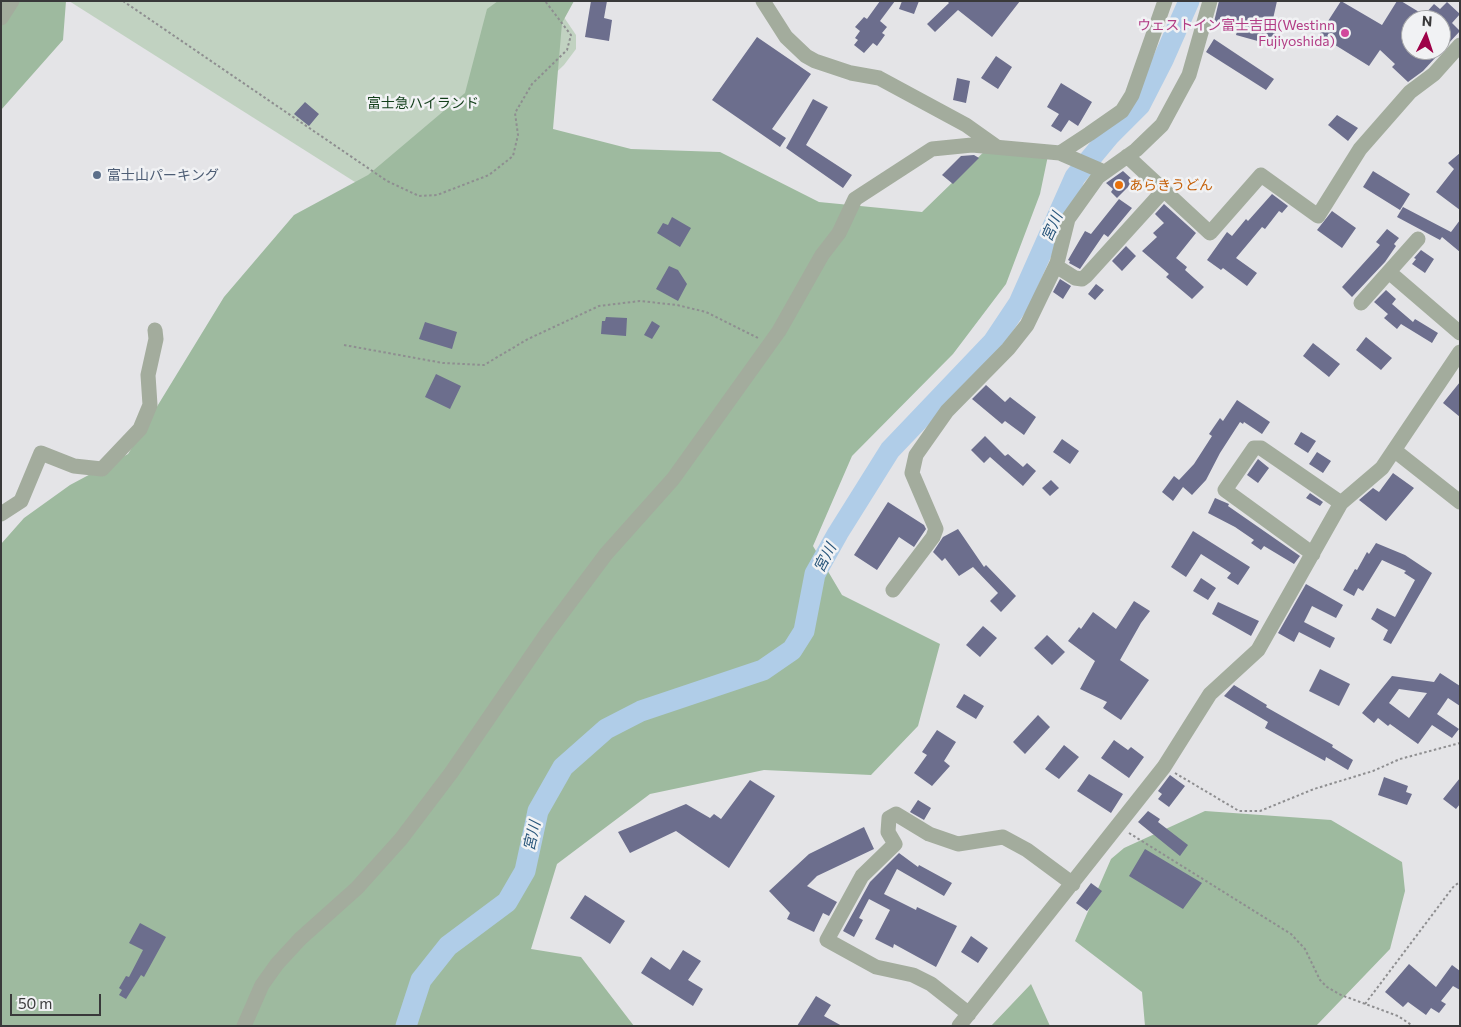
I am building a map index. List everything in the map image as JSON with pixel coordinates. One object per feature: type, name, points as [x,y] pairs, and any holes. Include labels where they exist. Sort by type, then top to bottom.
[{"type":"street","points":[[1,18],[12,1]]},
{"type":"street","points":[[763,1],[786,38],[815,61],[851,73],[879,78],[966,125],[997,147]]},
{"type":"street","points":[[1063,154],[1122,111],[1132,96],[1165,1]]},
{"type":"street","points":[[893,590],[933,537],[936,529],[912,473],[916,455],[948,412],[1008,349],[1027,325],[1056,266],[1068,219],[1101,170],[1127,156],[1162,125],[1188,75],[1210,1]]},
{"type":"street","points":[[1127,156],[1210,233],[1261,175],[1318,216],[1360,150],[1410,92],[1434,74],[1460,45]]},
{"type":"street","points":[[244,1026],[262,985],[277,964],[300,939],[357,888],[401,839],[451,773],[547,633],[606,554],[673,479],[770,344],[822,255],[839,234],[855,199],[932,149],[972,145],[1063,154],[1101,170]]},
{"type":"street","points":[[1056,266],[1074,278],[1082,279],[1164,190]]},
{"type":"street","points":[[1361,303],[1418,239]]},
{"type":"street","points":[[1389,272],[1460,333]]},
{"type":"street","points":[[1,514],[21,500],[41,453],[74,466],[102,469],[140,429],[150,405],[148,375],[156,339],[155,330]]},
{"type":"street","points":[[959,1026],[1119,827],[1164,767],[1210,694],[1258,650],[1341,503],[1382,468],[1460,352]]},
{"type":"street","points":[[1313,554],[1225,490],[1254,448],[1261,448],[1341,503]]},
{"type":"street","points":[[1394,450],[1460,502]]},
{"type":"street","points":[[969,1014],[931,984],[913,975],[876,967],[827,940],[862,876],[895,844],[888,832],[889,818],[896,814],[929,834],[958,844],[1003,837],[1027,850],[1072,884]]},
{"type":"path","points":[[123,1],[387,181],[419,196],[437,195],[489,174],[513,156],[518,136],[515,113],[532,84],[567,50],[571,34],[545,1]]},
{"type":"path","points":[[344,345],[443,363],[484,366],[528,339],[599,306],[640,301],[677,305],[706,312],[770,344]]},
{"type":"path","points":[[1164,767],[1239,810],[1260,811],[1314,789],[1373,771],[1400,759],[1460,743]]},
{"type":"path","points":[[1119,827],[1291,934],[1305,949],[1320,980],[1328,987],[1340,995],[1398,1016],[1414,1026]]},
{"type":"path","points":[[1365,1004],[1454,886],[1460,882]]},
{"type":"green space","points":[[1,1],[66,1],[63,40],[1,110]]},
{"type":"green space","name":"富士急ハイランド","points":[[69,1],[553,1],[576,35],[576,49],[564,65],[545,83],[385,201]]},
{"type":"green space","points":[[498,1],[574,1],[562,23],[553,129],[631,149],[720,152],[819,202],[922,212],[993,143],[1050,146],[1040,194],[1006,284],[953,354],[852,456],[813,546],[842,595],[940,644],[918,726],[871,775],[764,770],[650,794],[557,864],[531,949],[581,957],[634,1026],[1,1026],[1,544],[24,518],[70,485],[128,454],[224,297],[294,215],[368,175],[465,93],[487,9]]},
{"type":"green space","points":[[1205,811],[1331,820],[1402,862],[1405,891],[1390,949],[1316,1026],[1145,1026],[1142,992],[1075,941],[1111,859],[1124,848]]},
{"type":"green space","points":[[1031,984],[1050,1026],[991,1026]]},
{"type":"building","points":[[591,1],[607,1],[604,18],[612,20],[609,41],[585,37]]},
{"type":"building","points":[[880,1],[895,1],[880,21],[887,27],[882,33],[885,35],[877,46],[873,43],[864,53],[854,45],[858,40],[855,38],[860,31],[855,27],[864,17],[867,19]]},
{"type":"building","points":[[902,1],[919,1],[914,14],[899,9]]},
{"type":"building","points":[[947,1],[1020,1],[992,37],[958,10],[935,32],[927,24],[949,3]]},
{"type":"building","points":[[1219,1],[1277,1],[1273,19],[1279,20],[1272,45],[1236,35],[1238,28],[1214,22]]},
{"type":"building","name":"ウェストイン富士吉田(Westinn Fujiyoshida)","points":[[1341,1],[1382,25],[1397,1],[1401,1],[1416,10],[1401,10],[1401,60],[1433,60],[1423,71],[1408,82],[1392,67],[1395,64],[1380,50],[1369,66],[1319,35]]},
{"type":"building","name":"ウェストイン富士吉田(Westinn Fujiyoshida)","points":[[1447,2],[1460,14],[1452,23],[1460,31],[1451,41],[1451,10],[1429,10],[1434,4],[1440,9]]},
{"type":"building","points":[[757,37],[811,74],[772,129],[786,138],[780,147],[712,100]]},
{"type":"building","points":[[1214,39],[1274,79],[1266,90],[1206,52]]},
{"type":"building","points":[[996,56],[1012,67],[998,89],[981,78]]},
{"type":"building","points":[[957,78],[970,81],[966,103],[953,100]]},
{"type":"building","points":[[1061,83],[1092,102],[1078,126],[1069,120],[1061,132],[1051,126],[1059,114],[1047,107]]},
{"type":"building","points":[[813,99],[828,107],[806,145],[852,175],[843,188],[786,148]]},
{"type":"building","points":[[305,102],[319,114],[309,126],[294,114]]},
{"type":"building","points":[[1337,115],[1358,128],[1348,141],[1328,125]]},
{"type":"building","points":[[1460,153],[1460,210],[1436,192],[1454,169],[1448,163]]},
{"type":"building","points":[[974,155],[979,158],[953,184],[942,175],[961,156]]},
{"type":"building","name":"あらきうどん","points":[[1123,171],[1134,181],[1117,198],[1111,192],[1113,189],[1106,183]]},
{"type":"building","points":[[1373,171],[1410,194],[1400,210],[1363,187]]},
{"type":"building","points":[[1272,194],[1288,206],[1282,213],[1279,211],[1265,229],[1262,227],[1236,258],[1257,273],[1247,286],[1223,268],[1221,270],[1207,260],[1227,232],[1232,236],[1246,219],[1248,221]]},
{"type":"building","points":[[1119,199],[1132,208],[1108,237],[1104,234],[1080,269],[1069,263],[1070,261],[1068,260],[1085,231],[1091,234]]},
{"type":"building","points":[[1164,204],[1196,233],[1176,258],[1187,267],[1185,270],[1204,287],[1192,299],[1166,277],[1169,274],[1142,251],[1157,237],[1153,233],[1164,223],[1155,214]]},
{"type":"building","points":[[1403,207],[1451,232],[1460,220],[1460,252],[1442,237],[1440,240],[1397,217]]},
{"type":"building","points":[[1332,211],[1356,228],[1342,248],[1317,230]]},
{"type":"building","points":[[672,217],[691,228],[680,247],[657,233],[663,223],[668,225]]},
{"type":"building","points":[[1387,229],[1399,238],[1394,244],[1396,246],[1385,262],[1352,297],[1342,287],[1380,245],[1376,242]]},
{"type":"building","points":[[1126,246],[1136,256],[1122,271],[1112,261]]},
{"type":"building","points":[[1421,250],[1434,259],[1425,273],[1412,264],[1416,259],[1414,258]]},
{"type":"building","points":[[669,266],[678,270],[687,284],[678,301],[656,289]]},
{"type":"building","points":[[1060,279],[1071,286],[1063,299],[1053,292]]},
{"type":"building","points":[[1096,284],[1104,290],[1095,300],[1088,294]]},
{"type":"building","points":[[1386,290],[1396,299],[1392,304],[1413,322],[1415,319],[1438,333],[1432,343],[1401,324],[1397,329],[1384,318],[1388,314],[1374,302]]},
{"type":"building","points":[[606,317],[627,318],[626,336],[601,334],[602,321],[605,321]]},
{"type":"building","points":[[652,321],[660,326],[652,339],[644,335]]},
{"type":"building","points":[[425,322],[457,332],[452,349],[419,339]]},
{"type":"building","points":[[1366,337],[1392,358],[1381,370],[1356,350]]},
{"type":"building","points":[[1313,343],[1340,364],[1329,377],[1303,356]]},
{"type":"building","points":[[436,374],[461,386],[450,409],[425,397]]},
{"type":"building","points":[[1460,382],[1460,417],[1443,403]]},
{"type":"building","points":[[986,385],[1005,402],[1010,397],[1036,417],[1024,435],[1005,421],[1002,424],[972,399]]},
{"type":"building","points":[[1237,400],[1270,422],[1262,434],[1244,422],[1243,424],[1240,422],[1220,453],[1206,480],[1192,495],[1183,487],[1173,501],[1162,492],[1174,476],[1179,480],[1194,464],[1212,436],[1209,434],[1220,418],[1223,421]]},
{"type":"building","points":[[1301,432],[1316,441],[1308,453],[1294,444]]},
{"type":"building","points":[[985,436],[1005,456],[1008,454],[1023,467],[1027,463],[1036,471],[1023,486],[990,457],[984,463],[971,450]]},
{"type":"building","points":[[1062,439],[1079,451],[1070,464],[1053,452]]},
{"type":"building","points":[[1317,452],[1331,461],[1323,473],[1309,464]]},
{"type":"building","points":[[1258,459],[1269,468],[1258,483],[1247,475]]},
{"type":"building","points":[[1393,473],[1414,488],[1386,521],[1359,500],[1373,488],[1379,492]]},
{"type":"building","points":[[1051,480],[1059,488],[1050,496],[1042,488]]},
{"type":"building","points":[[1310,493],[1323,502],[1320,506],[1306,498]]},
{"type":"building","points":[[1215,498],[1229,504],[1228,506],[1300,556],[1294,564],[1264,546],[1261,550],[1251,543],[1254,540],[1235,527],[1208,513]]},
{"type":"building","points":[[888,502],[924,525],[926,529],[914,547],[899,537],[877,570],[854,555]]},
{"type":"building","points":[[958,529],[984,567],[986,565],[1016,596],[1001,612],[990,601],[998,593],[973,567],[959,576],[945,558],[942,561],[933,552],[943,537]]},
{"type":"building","points":[[1193,531],[1250,567],[1238,585],[1227,578],[1231,573],[1201,554],[1186,577],[1171,567]]},
{"type":"building","points":[[1376,543],[1405,555],[1432,573],[1391,644],[1383,640],[1388,630],[1371,619],[1377,608],[1395,617],[1415,580],[1404,573],[1406,571],[1382,560],[1363,591],[1358,588],[1354,596],[1343,590],[1355,569],[1357,570],[1367,552],[1369,554]]},
{"type":"building","points":[[1201,578],[1216,588],[1208,600],[1193,591]]},
{"type":"building","points":[[1306,584],[1343,605],[1336,618],[1312,606],[1304,622],[1335,638],[1330,648],[1299,632],[1294,642],[1278,633]]},
{"type":"building","points":[[1134,601],[1150,611],[1120,660],[1149,680],[1121,720],[1103,708],[1107,702],[1080,689],[1095,661],[1068,641],[1079,627],[1081,629],[1093,612],[1116,629]]},
{"type":"building","points":[[1218,602],[1259,621],[1251,636],[1212,614]]},
{"type":"building","points":[[983,626],[997,638],[980,657],[966,645]]},
{"type":"building","points":[[1047,635],[1065,652],[1052,665],[1034,648]]},
{"type":"building","points":[[1320,669],[1350,684],[1339,706],[1309,691]]},
{"type":"building","points":[[1440,673],[1460,686],[1460,706],[1448,698],[1437,714],[1459,729],[1452,738],[1432,725],[1418,744],[1390,724],[1388,726],[1378,718],[1374,723],[1362,713],[1392,676],[1434,682]],"holes":[[[1399,689],[1427,693],[1409,718],[1389,703]]]},
{"type":"building","points":[[1234,685],[1267,705],[1266,707],[1333,745],[1332,747],[1353,760],[1348,770],[1326,757],[1325,761],[1265,728],[1268,722],[1224,696]]},
{"type":"building","points":[[964,694],[984,706],[976,719],[956,707]]},
{"type":"building","points":[[1038,715],[1050,727],[1025,754],[1013,742]]},
{"type":"building","points":[[937,730],[956,742],[944,761],[950,766],[932,786],[914,773],[927,755],[922,752]]},
{"type":"building","points":[[1114,740],[1128,750],[1131,747],[1144,757],[1129,778],[1101,758]]},
{"type":"building","points":[[1064,745],[1079,757],[1059,779],[1045,769]]},
{"type":"building","points":[[1089,774],[1123,794],[1111,813],[1077,791]]},
{"type":"building","points":[[1170,775],[1185,786],[1169,807],[1158,799],[1162,794],[1158,791]]},
{"type":"building","points":[[1384,777],[1408,786],[1406,792],[1412,794],[1407,805],[1378,795]]},
{"type":"building","points":[[1460,778],[1460,804],[1456,809],[1443,799]]},
{"type":"building","points":[[750,780],[775,796],[729,868],[676,831],[630,853],[618,832],[686,804],[710,818],[714,814],[721,819]]},
{"type":"building","points":[[918,800],[931,808],[924,820],[910,812]]},
{"type":"building","points":[[1148,811],[1160,819],[1158,822],[1188,845],[1180,856],[1138,822]]},
{"type":"building","points":[[864,827],[874,849],[817,876],[807,886],[837,902],[829,916],[823,913],[814,932],[787,919],[790,913],[769,891],[809,854]]},
{"type":"building","points":[[1145,849],[1202,883],[1183,909],[1129,876]]},
{"type":"building","points":[[899,853],[918,867],[919,865],[952,883],[944,896],[897,869],[884,894],[916,910],[917,907],[957,926],[936,967],[894,944],[893,948],[875,939],[890,910],[869,899],[859,918],[863,920],[854,937],[843,931],[870,882]]},
{"type":"building","points":[[1091,883],[1102,891],[1087,911],[1076,903]]},
{"type":"building","points":[[585,895],[625,921],[610,944],[570,918]]},
{"type":"building","points":[[140,923],[166,937],[144,977],[141,975],[126,999],[119,995],[122,990],[119,988],[126,976],[129,977],[143,950],[129,943]]},
{"type":"building","points":[[971,936],[988,948],[978,963],[961,952]]},
{"type":"building","points":[[683,950],[701,961],[688,980],[703,989],[693,1006],[641,973],[651,957],[670,970]]},
{"type":"building","points":[[1409,964],[1436,987],[1452,965],[1460,971],[1460,990],[1453,986],[1441,1001],[1446,1004],[1439,1013],[1431,1008],[1426,1015],[1408,1002],[1403,1007],[1385,992]]},
{"type":"building","points":[[816,996],[831,1005],[824,1016],[842,1026],[797,1026]]},
{"type":"waterway","name":"宮川","points":[[406,1026],[421,980],[448,946],[507,902],[525,871],[538,811],[563,767],[606,729],[641,711],[763,670],[792,650],[804,631],[815,574],[838,533],[890,450],[993,342],[1019,303],[1075,177],[1110,135],[1140,105],[1163,60],[1189,1]]},
{"type":"place","name":"ウェストイン富士吉田(Westinn Fujiyoshida)","points":[[1345,33]]},
{"type":"place","name":"富士山パーキング","points":[[97,175]]},
{"type":"place","name":"あらきうどん","points":[[1119,185]]}]
